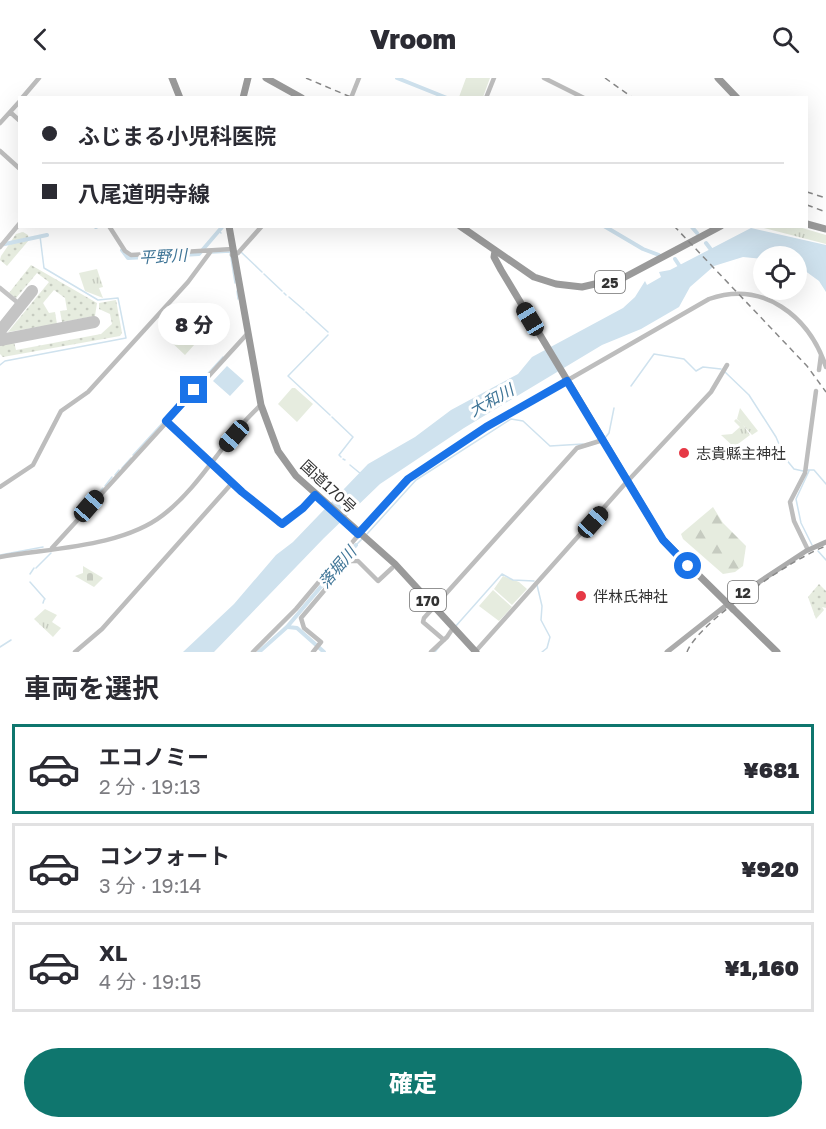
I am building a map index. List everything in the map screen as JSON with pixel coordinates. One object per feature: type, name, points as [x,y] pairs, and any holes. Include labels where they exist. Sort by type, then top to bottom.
[{"type":"highway","points":[[173,78],[180,96]]},
{"type":"highway","points":[[244,96],[248,78]]},
{"type":"highway","points":[[266,78],[298,96]]},
{"type":"highway","points":[[718,78],[735,96]]},
{"type":"highway","points":[[808,224],[826,229]]},
{"type":"highway","name":"国道170号","points":[[228,228],[260,405],[273,447],[295,477],[378,550],[474,652]]},
{"type":"highway","name":"25","points":[[463,228],[520,269],[543,281],[569,286],[592,286],[625,277],[717,228]]},
{"type":"highway","points":[[495,251],[495,260],[667,546],[777,652]]},
{"type":"main road","name":"12","points":[[667,652],[808,550],[826,543]]},
{"type":"street","points":[[24,96],[39,78]]},
{"type":"street","points":[[352,96],[359,78]]},
{"type":"street","points":[[487,96],[494,78]]},
{"type":"street","points":[[544,78],[580,96]]},
{"type":"street","points":[[564,96],[566,89]]},
{"type":"street","points":[[0,123],[18,103]]},
{"type":"street","points":[[10,112],[18,118]]},
{"type":"street","points":[[0,151],[18,167]]},
{"type":"street","points":[[110,228],[125,251],[131,255],[232,252],[260,228]]},
{"type":"street","points":[[0,487],[33,465],[61,411],[88,392],[188,282],[211,251]]},
{"type":"street","points":[[253,652],[302,602],[359,533],[408,479],[486,427],[702,303],[729,293],[762,297],[783,306],[807,327],[821,351],[824,364],[819,370]]},
{"type":"street","points":[[52,548],[248,333]]},
{"type":"street","points":[[474,652],[711,392],[724,368]]},
{"type":"street","points":[[808,550],[794,521],[790,502],[805,472],[816,391]]},
{"type":"street","points":[[0,557],[115,538],[148,525],[170,509],[260,405]]},
{"type":"street","points":[[166,421],[280,524],[316,496]]},
{"type":"street","points":[[444,640],[423,622],[433,608],[579,445],[603,439]]},
{"type":"street","points":[[75,652],[102,629],[232,482]]},
{"type":"street","points":[[317,648],[320,640],[304,628],[301,618],[345,566],[351,561],[358,561],[378,581],[392,568]]},
{"type":"street","points":[[431,652],[452,629]]},
{"type":"green space","points":[[466,78],[490,78],[483,96],[459,96]]},
{"type":"green space","points":[[764,228],[802,228],[826,235],[826,244]]},
{"type":"green space","points":[[23,232],[28,235],[29,240],[7,266],[0,260],[1,256],[16,234]]},
{"type":"green space","points":[[31,265],[97,303],[95,316],[62,322],[60,311],[67,310],[65,298],[54,290],[43,303],[49,313],[55,312],[57,324],[8,332],[49,282],[37,273],[16,298],[9,293]]},
{"type":"green space","points":[[97,269],[103,287],[99,288],[103,298],[85,291],[79,273]]},
{"type":"green space","points":[[116,300],[122,333],[120,336],[3,357],[0,354],[0,345],[14,342],[16,350],[101,334],[112,324],[110,314],[99,309],[99,303]]},
{"type":"green space","points":[[198,308],[214,323],[185,355],[169,340]]},
{"type":"green space","points":[[292,388],[295,388],[313,404],[297,422],[278,404]]},
{"type":"green space","points":[[740,408],[758,431],[752,435],[743,425],[750,435],[734,447],[721,435],[732,434],[740,427],[734,421],[736,419],[741,423],[737,419]]},
{"type":"green space","points":[[713,507],[723,523],[746,546],[743,566],[735,572],[723,574],[683,539],[681,534]]},
{"type":"green space","points":[[83,566],[103,578],[94,587],[75,576],[83,573]]},
{"type":"green space","points":[[503,576],[519,582],[527,589],[512,605],[494,589]]},
{"type":"green space","points":[[819,584],[826,591],[826,608],[822,607],[824,610],[816,619],[808,597]]},
{"type":"green space","points":[[493,590],[512,607],[499,621],[479,606]]},
{"type":"green space","points":[[45,609],[57,615],[52,622],[61,628],[53,637],[34,619]]},
{"type":"water","name":"大和川","points":[[751,228],[826,245],[826,292],[819,281],[807,272],[807,246],[753,246],[753,258],[743,257],[714,266],[690,287],[679,307],[641,329],[602,345],[464,428],[380,484],[324,538],[214,652],[183,652],[234,604],[276,555],[293,542],[368,464],[415,437],[451,410],[518,374],[532,357],[623,308],[635,297],[645,281],[647,285],[661,277],[659,272],[670,270]]},
{"type":"water","points":[[227,366],[244,381],[230,396],[213,381]]},
{"type":"waterway","points":[[397,78],[442,96]]},
{"type":"waterway","name":"平野川","points":[[122,250],[128,258],[199,254],[221,228]]},
{"type":"waterway","name":"平野川","points":[[607,228],[643,249],[659,255]]},
{"type":"waterway","points":[[693,228],[697,233]]},
{"type":"waterway","name":"平野川","points":[[0,245],[47,235]]},
{"type":"waterway","points":[[0,365],[5,361],[126,338],[118,298],[98,300],[44,268],[40,236]]},
{"type":"waterway","points":[[706,243],[712,251]]},
{"type":"waterway","points":[[212,253],[230,252],[235,283]]},
{"type":"waterway","points":[[241,252],[262,272]]},
{"type":"waterway","name":"平野川","points":[[675,259],[681,268]]},
{"type":"waterway","points":[[264,274],[282,291]]},
{"type":"waterway","points":[[237,291],[238,299]]},
{"type":"waterway","points":[[289,297],[304,310]]},
{"type":"waterway","points":[[306,312],[328,332]]},
{"type":"waterway","points":[[328,335],[288,376],[330,415]]},
{"type":"waterway","name":"落堀川","points":[[631,386],[654,354],[684,359],[696,371],[703,367],[721,369]]},
{"type":"waterway","points":[[133,455],[223,357]]},
{"type":"waterway","name":"落堀川","points":[[725,372],[749,395],[776,437],[785,458],[794,469],[803,471]]},
{"type":"waterway","name":"落堀川","points":[[605,438],[609,433],[614,408]]},
{"type":"waterway","points":[[332,417],[353,437],[339,455],[341,457]]},
{"type":"waterway","name":"落堀川","points":[[367,534],[416,480],[511,419],[523,421],[550,446],[583,444]]},
{"type":"waterway","points":[[122,468],[131,458]]},
{"type":"waterway","points":[[350,465],[361,474]]},
{"type":"waterway","points":[[115,475],[119,470]]},
{"type":"waterway","name":"落堀川","points":[[807,470],[814,470],[826,484]]},
{"type":"waterway","points":[[809,471],[796,499],[801,523],[812,545]]},
{"type":"waterway","points":[[105,486],[112,477]]},
{"type":"waterway","points":[[83,510],[103,488]]},
{"type":"waterway","points":[[76,519],[81,513]]},
{"type":"waterway","name":"落堀川","points":[[356,545],[362,539]]},
{"type":"waterway","name":"落堀川","points":[[259,652],[287,627],[356,545]]},
{"type":"waterway","points":[[0,555],[43,547]]},
{"type":"waterway","points":[[818,551],[826,560]]},
{"type":"waterway","points":[[36,568],[51,553]]},
{"type":"waterway","points":[[30,574],[34,568]]},
{"type":"waterway","points":[[455,627],[502,574],[513,580],[534,581]]},
{"type":"waterway","points":[[30,582],[45,599]]},
{"type":"waterway","points":[[537,585],[542,606],[541,620],[550,637],[547,648],[542,652]]},
{"type":"waterway","points":[[288,627],[297,628],[324,652]]},
{"type":"waterway","points":[[0,647],[11,640]]},
{"type":"waterway","points":[[435,652],[439,647]]},
{"type":"taxiway","points":[[0,247],[18,225]]},
{"type":"taxiway","points":[[0,288],[17,302],[17,309]]},
{"type":"runway","points":[[0,331],[32,291]]},
{"type":"runway","points":[[0,340],[94,322]]},
{"type":"railway","points":[[306,78],[348,96]]},
{"type":"railway","points":[[605,78],[630,96]]},
{"type":"railway","points":[[808,192],[826,198]]},
{"type":"railway","points":[[808,205],[826,212]]},
{"type":"railway","points":[[676,228],[807,366],[826,392]]},
{"type":"railway","points":[[687,652],[695,639],[728,608],[771,576],[826,546]]},
{"type":"place","name":"志貴縣主神社","points":[[684,453]]},
{"type":"place","name":"伴林氏神社","points":[[581,596]]},
{"type":"route","points":[[194,390],[166,421],[242,492],[279,524],[284,524],[315,495],[358,534],[396,489],[408,479],[486,427],[567,381],[663,540],[688,566]]}]
